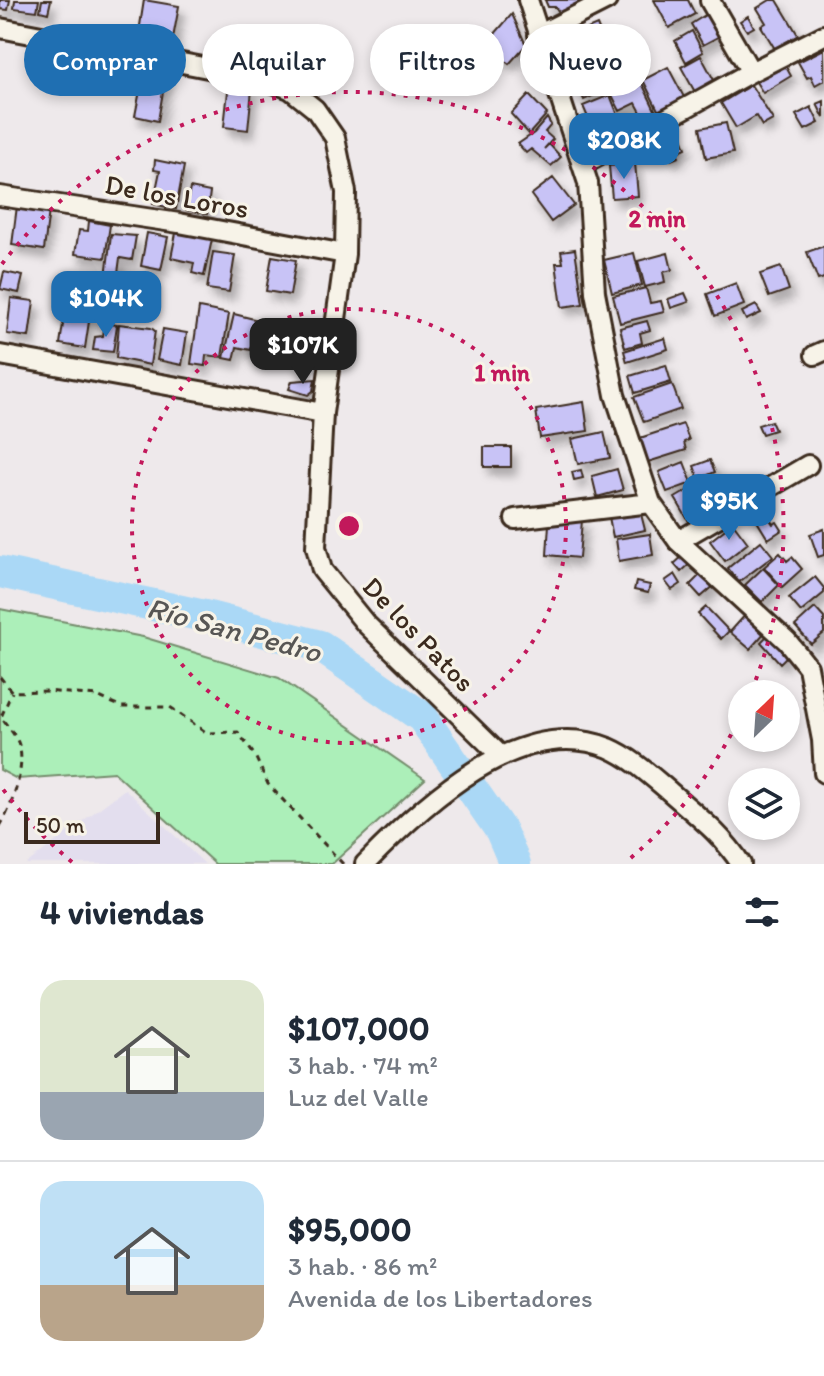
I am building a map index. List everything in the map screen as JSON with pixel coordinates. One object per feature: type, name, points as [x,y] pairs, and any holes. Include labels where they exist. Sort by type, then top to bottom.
[{"type":"street","points":[[528,0],[535,24]]},
{"type":"street","points":[[560,24],[607,0]]},
{"type":"street","points":[[710,1],[751,72]]},
{"type":"street","name":"De los Patos","points":[[0,28],[260,78],[290,89],[315,109],[335,138],[346,192],[345,254],[323,413],[316,547],[322,570],[365,623],[501,756]]},
{"type":"street","points":[[584,164],[824,35]]},
{"type":"street","points":[[560,96],[588,183],[595,292],[615,395],[651,503],[678,541],[787,641],[808,667],[822,740],[824,773]]},
{"type":"street","name":"De los Loros","points":[[0,196],[179,223],[345,254]]},
{"type":"street","points":[[0,355],[323,413]]},
{"type":"street","points":[[678,541],[808,465]]},
{"type":"street","points":[[515,519],[651,503]]},
{"type":"street","points":[[365,864],[421,809],[483,766],[501,756],[553,739],[581,741],[609,748],[639,765],[726,840],[741,864]]},
{"type":"path","points":[[0,677],[12,692]]},
{"type":"path","points":[[12,692],[47,691],[97,696],[122,707],[170,707],[207,733],[238,732],[255,756],[268,784],[343,864]]},
{"type":"path","points":[[0,826],[12,807],[21,757],[19,742],[1,717],[12,692]]},
{"type":"shaded area","points":[[125,789],[205,864],[26,864]]},
{"type":"green space","points":[[0,609],[143,637],[279,678],[425,779],[332,864],[215,864],[114,772],[17,779],[0,770]]},
{"type":"building","points":[[0,0],[10,0],[8,10],[0,9]]},
{"type":"building","points":[[15,0],[39,0],[37,11],[14,8]]},
{"type":"building","points":[[42,0],[51,0],[48,13],[40,11]]},
{"type":"building","points":[[144,0],[179,6],[176,24],[140,24]]},
{"type":"building","points":[[545,0],[592,0],[562,16],[555,7],[548,7]]},
{"type":"building","points":[[654,0],[688,0],[695,14],[669,28]]},
{"type":"building","points":[[770,0],[777,0],[798,35],[775,49],[761,26],[766,23],[757,8]]},
{"type":"building","points":[[512,14],[520,32],[520,52],[509,64],[504,60],[503,24]]},
{"type":"building","points":[[707,14],[720,36],[703,45],[691,24]]},
{"type":"building","points":[[748,16],[754,27],[747,31],[740,21]]},
{"type":"building","points":[[692,31],[703,52],[686,62],[675,41]]},
{"type":"building","points":[[824,49],[824,80],[815,85],[798,62]]},
{"type":"building","points":[[701,56],[715,82],[695,92],[681,67]]},
{"type":"building","points":[[785,65],[791,76],[763,93],[756,82]]},
{"type":"building","points":[[668,67],[685,99],[659,112],[651,96],[651,76]]},
{"type":"building","points":[[751,85],[773,120],[762,126],[756,116],[736,128],[721,103]]},
{"type":"building","points":[[139,96],[162,96],[158,121],[135,116]]},
{"type":"building","points":[[227,96],[251,96],[248,130],[224,127]]},
{"type":"building","points":[[530,96],[547,114],[529,134],[511,114]]},
{"type":"building","points":[[610,96],[621,123],[595,134],[583,106]]},
{"type":"building","points":[[612,96],[648,96],[656,112],[644,118],[636,103],[620,111]]},
{"type":"building","points":[[824,101],[824,118],[817,104]]},
{"type":"building","points":[[811,107],[819,123],[805,130],[796,115]]},
{"type":"building","points":[[547,118],[551,125],[545,132],[553,139],[544,149],[549,144],[561,157],[551,166],[531,149],[526,153],[518,144],[534,133]]},
{"type":"building","points":[[726,123],[733,153],[706,158],[700,128]]},
{"type":"building","points":[[682,137],[686,148],[677,152],[679,157],[671,160],[665,143]]},
{"type":"building","points":[[155,160],[184,166],[176,209],[153,204],[160,171],[154,170]]},
{"type":"building","points":[[635,163],[638,196],[612,198],[609,166]]},
{"type":"building","points":[[553,178],[574,205],[551,222],[531,195]]},
{"type":"building","points":[[190,188],[210,192],[207,214],[186,210]]},
{"type":"building","points":[[17,206],[49,210],[44,250],[12,245]]},
{"type":"building","points":[[89,221],[110,225],[105,258],[75,254],[79,230],[88,231]]},
{"type":"building","points":[[177,228],[213,235],[204,276],[192,273],[194,263],[171,258]]},
{"type":"building","points":[[147,233],[168,237],[161,270],[141,266]]},
{"type":"building","points":[[111,234],[136,236],[132,260],[120,258],[116,288],[105,286]]},
{"type":"building","points":[[824,246],[824,278],[818,280],[807,252]]},
{"type":"building","points":[[575,249],[583,304],[562,307],[556,263],[563,263],[561,251]]},
{"type":"building","points":[[213,252],[235,255],[229,292],[207,289]]},
{"type":"building","points":[[634,253],[642,285],[612,293],[604,260]]},
{"type":"building","points":[[668,253],[672,270],[663,272],[665,282],[645,287],[638,261]]},
{"type":"building","points":[[272,256],[296,260],[290,295],[266,291]]},
{"type":"building","points":[[781,267],[789,290],[769,297],[760,274]]},
{"type":"building","points":[[4,272],[23,276],[19,293],[0,289]]},
{"type":"building","points":[[736,283],[744,305],[715,316],[707,294]]},
{"type":"building","points":[[646,288],[650,303],[661,301],[664,312],[620,323],[613,296]]},
{"type":"building","points":[[685,293],[689,302],[671,308],[668,299]]},
{"type":"building","points":[[11,298],[34,301],[29,337],[7,334]]},
{"type":"building","points":[[756,305],[761,313],[746,320],[742,312]]},
{"type":"building","points":[[199,308],[229,314],[222,357],[206,355],[205,366],[191,364]]},
{"type":"building","points":[[65,311],[90,315],[85,348],[60,344]]},
{"type":"building","points":[[234,314],[258,320],[251,350],[237,347],[234,360],[224,358]]},
{"type":"building","points":[[647,321],[650,330],[640,333],[642,343],[625,348],[620,328]]},
{"type":"building","points":[[105,323],[117,325],[113,352],[93,350],[95,337],[103,336]]},
{"type":"building","points":[[119,324],[155,331],[150,365],[116,358]]},
{"type":"building","points":[[163,329],[187,333],[182,365],[157,360]]},
{"type":"building","points":[[665,338],[668,349],[627,362],[624,351]]},
{"type":"building","points":[[666,365],[671,382],[635,393],[630,376]]},
{"type":"building","points":[[315,379],[313,391],[308,395],[289,389],[292,381]]},
{"type":"building","points":[[672,384],[681,409],[644,422],[634,397]]},
{"type":"building","points":[[584,402],[588,431],[540,438],[536,410]]},
{"type":"building","points":[[771,421],[775,430],[762,434],[758,425]]},
{"type":"building","points":[[683,424],[689,440],[684,442],[686,450],[648,462],[640,438]]},
{"type":"building","points":[[604,432],[610,458],[578,464],[572,439]]},
{"type":"building","points":[[484,447],[511,447],[511,467],[484,467]]},
{"type":"building","points":[[710,460],[715,472],[699,479],[694,466]]},
{"type":"building","points":[[684,462],[692,483],[667,492],[659,472]]},
{"type":"building","points":[[617,469],[623,490],[597,497],[592,476]]},
{"type":"building","points":[[581,470],[583,478],[574,480],[572,472]]},
{"type":"building","points":[[724,477],[730,488],[718,495],[711,484]]},
{"type":"building","points":[[704,481],[717,503],[709,508],[711,512],[688,520],[675,498]]},
{"type":"building","points":[[761,507],[773,524],[777,522],[782,530],[768,539],[752,513]]},
{"type":"building","points":[[640,510],[645,530],[613,537],[609,517]]},
{"type":"building","points":[[559,518],[582,520],[579,558],[547,555],[549,524],[558,525]]},
{"type":"building","points":[[733,523],[748,543],[725,561],[710,541]]},
{"type":"building","points":[[824,529],[824,555],[818,557],[810,534]]},
{"type":"building","points":[[650,534],[653,555],[619,561],[616,539]]},
{"type":"building","points":[[761,541],[773,556],[739,582],[728,568]]},
{"type":"building","points":[[780,553],[787,561],[792,557],[802,569],[782,587],[764,567]]},
{"type":"building","points":[[685,554],[692,562],[681,572],[674,564]]},
{"type":"building","points":[[763,568],[779,585],[762,602],[745,585]]},
{"type":"building","points":[[704,571],[716,584],[701,597],[690,585]]},
{"type":"building","points":[[675,574],[681,584],[672,590],[665,581]]},
{"type":"building","points":[[815,577],[824,588],[824,593],[801,612],[789,598]]},
{"type":"building","points":[[636,582],[650,585],[648,593],[634,590]]},
{"type":"building","points":[[706,607],[729,631],[721,639],[698,614]]},
{"type":"building","points":[[815,608],[824,618],[824,633],[811,644],[795,626]]},
{"type":"building","points":[[747,613],[766,631],[750,649],[730,632]]},
{"type":"building","points":[[769,634],[788,655],[780,663],[761,642]]},
{"type":"waterway","name":"Río San Pedro","points":[[0,572],[209,617],[320,646],[422,717],[501,831],[515,864]]}]
